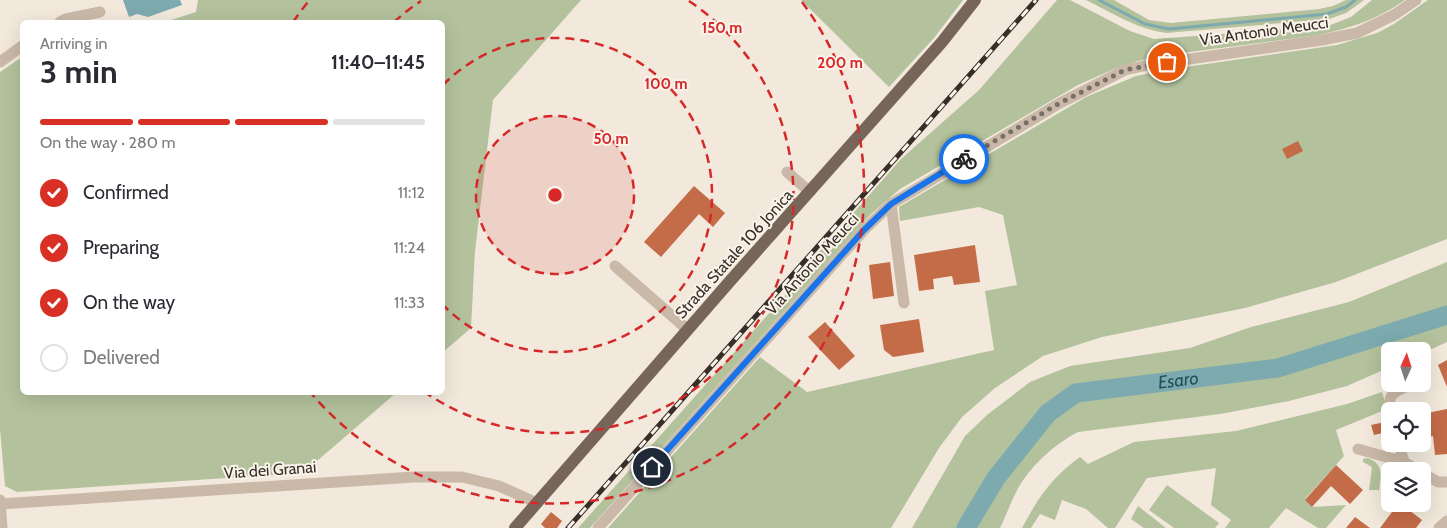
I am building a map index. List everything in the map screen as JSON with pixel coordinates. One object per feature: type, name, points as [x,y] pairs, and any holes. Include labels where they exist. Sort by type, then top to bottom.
[{"type":"main road","name":"Strada Statale 106 Jonica","points":[[515,528],[942,42],[975,0]]},
{"type":"street","name":"Via Antonio Meucci","points":[[598,528],[864,230],[891,204],[1060,103],[1125,70],[1357,33],[1394,15],[1416,0]]},
{"type":"street","points":[[64,20],[100,12]]},
{"type":"street","points":[[0,62],[20,47]]},
{"type":"street","points":[[787,172],[810,192]]},
{"type":"street","points":[[891,204],[904,303]]},
{"type":"street","points":[[615,266],[688,330]]},
{"type":"street","points":[[1388,402],[1390,396],[1397,392]]},
{"type":"street","points":[[1358,449],[1404,462]]},
{"type":"street","points":[[1401,452],[1404,462]]},
{"type":"street","name":"Via dei Granai","points":[[0,504],[414,477],[462,477],[499,486],[537,503]]},
{"type":"street","points":[[1431,478],[1438,482],[1447,482]]},
{"type":"street","points":[[0,500],[2,528]]},
{"type":"street","points":[[1439,528],[1447,521]]},
{"type":"green space","points":[[198,0],[581,0],[493,100],[475,251],[471,328],[445,350],[445,20],[171,20],[196,12]]},
{"type":"green space","points":[[801,0],[963,0],[934,38],[889,87]]},
{"type":"green space","points":[[1057,0],[1070,0],[1130,31],[1154,39],[1328,26],[1351,17],[1372,0],[1405,0],[1384,13],[1364,22],[1319,35],[1159,56],[1114,69],[1078,85],[900,189],[871,214],[590,528],[578,528],[797,282],[813,259],[901,159],[979,90]]},
{"type":"green space","points":[[1086,0],[1114,0],[1149,20],[1171,23],[1319,9],[1333,6],[1346,0],[1364,0],[1346,13],[1329,19],[1166,33],[1135,24]]},
{"type":"green space","points":[[1428,0],[1447,0],[1447,239],[1336,282],[1245,308],[1102,337],[1043,356],[995,388],[962,417],[939,448],[891,528],[608,528],[760,357],[807,392],[994,350],[985,291],[1017,285],[1003,215],[979,207],[900,221],[899,207],[1086,97],[1136,76],[1165,70],[1337,45],[1377,33],[1394,24]]},
{"type":"green space","points":[[20,58],[20,395],[394,395],[303,473],[17,492],[5,486],[0,429],[0,72]]},
{"type":"green space","points":[[1447,262],[1447,342],[1431,349],[1431,342],[1381,342],[1381,371],[1347,386],[1289,401],[1220,414],[1078,432],[1053,448],[1031,469],[1017,490],[1000,528],[912,528],[965,436],[987,415],[1030,382],[1070,366],[1190,348],[1251,327],[1349,302]]},
{"type":"green space","points":[[1382,392],[1385,402],[1381,402],[1381,411],[1336,430],[1344,456],[1305,499],[1312,507],[1346,505],[1326,528],[1318,528],[1286,508],[1269,528],[1225,528],[1231,520],[1211,505],[1216,468],[1147,478],[1115,528],[1108,528],[1086,509],[1062,500],[1055,520],[1040,514],[1031,528],[1022,528],[1046,489],[1061,472],[1080,457],[1088,464],[1134,442],[1236,431],[1347,404]]},
{"type":"green space","points":[[1363,459],[1372,460],[1379,467],[1381,475],[1379,490],[1369,490],[1372,467],[1363,462]]},
{"type":"green space","points":[[1167,485],[1219,523],[1215,528],[1174,528],[1149,510]]},
{"type":"green space","points":[[1138,506],[1166,528],[1144,528],[1131,519]]},
{"type":"water","points":[[123,0],[180,0],[182,5],[148,17],[137,14],[129,17]]},
{"type":"building","points":[[1298,141],[1303,151],[1287,159],[1282,149]]},
{"type":"building","points":[[694,186],[725,213],[713,227],[699,214],[661,257],[644,242]]},
{"type":"building","points":[[975,245],[980,282],[954,285],[952,276],[933,279],[934,289],[919,291],[914,255]]},
{"type":"building","points":[[890,262],[894,296],[873,299],[869,265]]},
{"type":"building","points":[[919,319],[924,352],[893,357],[884,350],[880,325]]},
{"type":"building","points":[[825,322],[855,356],[839,370],[808,337]]},
{"type":"building","points":[[1447,360],[1447,387],[1438,365]]},
{"type":"building","points":[[1447,409],[1447,454],[1435,455],[1433,436],[1431,437],[1431,412]]},
{"type":"building","points":[[1381,423],[1381,433],[1374,435],[1371,425]]},
{"type":"building","points":[[1336,465],[1363,490],[1350,504],[1331,486],[1312,507],[1305,500]]},
{"type":"building","points":[[551,512],[562,521],[557,528],[545,528],[541,524]]},
{"type":"building","points":[[1392,512],[1412,512],[1422,520],[1416,528],[1380,528]]},
{"type":"building","points":[[1355,517],[1370,528],[1346,528]]},
{"type":"waterway","points":[[1099,0],[1145,24],[1169,29],[1327,14],[1346,7],[1355,0]]},
{"type":"waterway","name":"Esaro","points":[[966,528],[996,478],[1048,413],[1076,393],[1278,368],[1447,315]]},
{"type":"railway","points":[[568,528],[1036,0]]},
{"type":"way so far","points":[[964,159],[1060,103],[1125,70],[1167,62]]},
{"type":"route","points":[[652,467],[864,230],[891,204],[964,159]]}]
